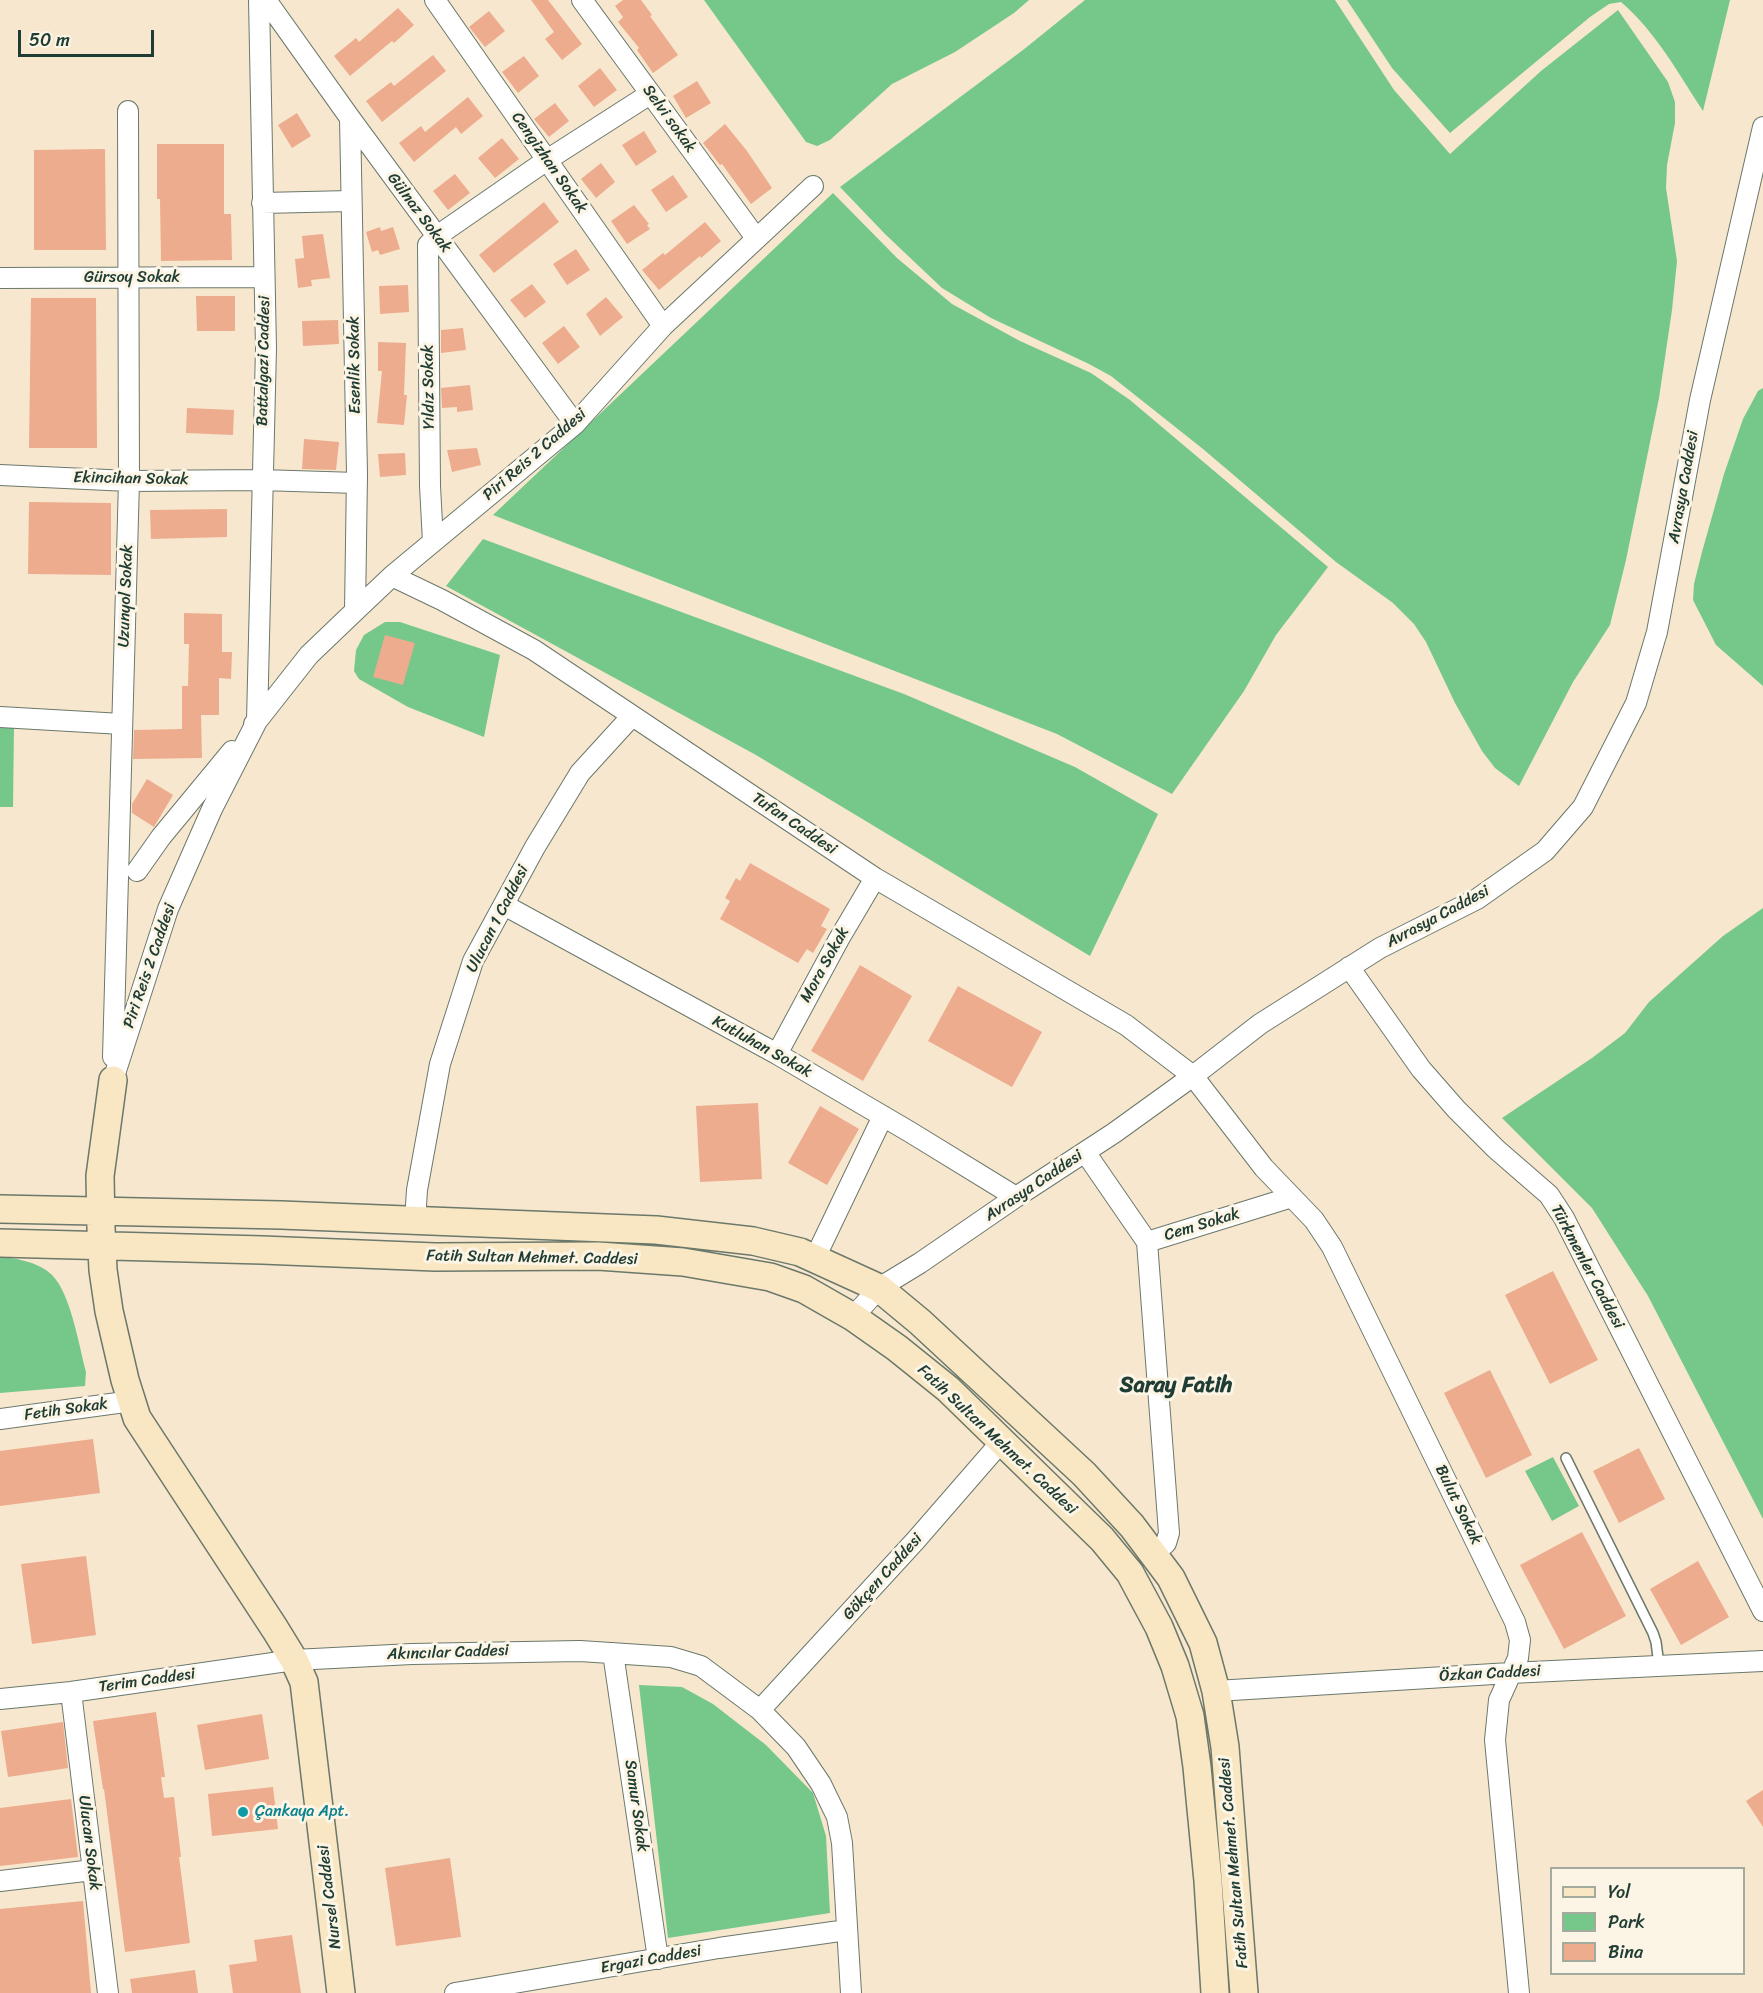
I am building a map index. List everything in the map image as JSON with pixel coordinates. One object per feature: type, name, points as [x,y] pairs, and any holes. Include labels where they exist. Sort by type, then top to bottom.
[{"type":"street","name":"Battalgazi Caddesi","points":[[257,721],[261,480],[266,348],[259,0]]},
{"type":"street","name":"Gülnaz Sokak","points":[[266,0],[575,424]]},
{"type":"street","name":"Cengizhan Sokak","points":[[435,0],[663,326]]},
{"type":"street","name":"Selvi sokak","points":[[582,0],[756,238]]},
{"type":"street","points":[[437,236],[547,160],[650,94]]},
{"type":"street","name":"Uzunyol Sokak","points":[[112,1080],[129,481],[128,111]]},
{"type":"street","name":"Esenlik Sokak","points":[[350,118],[357,483],[355,611]]},
{"type":"street","name":"Avrasya Caddesi","points":[[854,1317],[879,1288],[921,1263],[1085,1152],[1193,1076],[1260,1024],[1380,948],[1477,899],[1545,851],[1583,807],[1636,703],[1657,632],[1700,400],[1763,127]]},
{"type":"street","name":"Piri Reis 2 Caddesi","points":[[137,872],[161,837],[309,655],[392,576],[575,424],[663,326],[813,186]]},
{"type":"street","points":[[262,203],[351,201]]},
{"type":"street","name":"Yıldız Sokak","points":[[433,542],[430,486],[428,245],[437,236]]},
{"type":"street","name":"Gürsoy Sokak","points":[[0,278],[264,277]]},
{"type":"street","name":"Ekincihan Sokak","points":[[0,475],[129,481],[261,480],[357,483]]},
{"type":"street","name":"Tufan Caddesi","points":[[392,576],[442,600],[534,650],[874,878],[1126,1025],[1193,1076]]},
{"type":"street","name":"Ulucan 1 Caddesi","points":[[415,1221],[417,1190],[440,1064],[474,961],[535,847],[580,773],[632,716]]},
{"type":"street","points":[[0,717],[122,724]]},
{"type":"street","name":"Piri Reis 2 Caddesi","points":[[101,1228],[100,1176],[112,1080],[168,909],[212,809],[257,721]]},
{"type":"street","name":"Mora Sokak","points":[[777,1054],[838,939],[874,878]]},
{"type":"street","name":"Kutluhan Sokak","points":[[504,905],[777,1054],[1016,1197]]},
{"type":"street","name":"Türkmenler Caddesi","points":[[1349,968],[1421,1069],[1456,1109],[1496,1149],[1549,1195],[1564,1218],[1763,1611]]},
{"type":"street","name":"Bulut Sokak","points":[[1193,1076],[1264,1168],[1314,1220],[1332,1247],[1515,1622],[1520,1640],[1518,1658],[1499,1700],[1495,1740],[1519,1993]]},
{"type":"street","points":[[815,1258],[883,1116]]},
{"type":"street","name":"Cem Sokak","points":[[1085,1152],[1147,1242],[1292,1197]]},
{"type":"street","name":"Fatih Sultan Mehmet. Caddesi","points":[[0,1209],[101,1228],[262,1250],[435,1257],[598,1256],[683,1262],[770,1277],[804,1289],[854,1317],[948,1389],[1102,1539],[1130,1574],[1159,1627],[1175,1665],[1190,1716],[1208,1881],[1215,1993]]},
{"type":"street","name":"Fatih Sultan Mehmet. Caddesi","points":[[0,1243],[101,1228],[281,1215],[656,1230],[753,1241],[800,1252],[879,1288],[920,1322],[1084,1474],[1132,1526],[1171,1578],[1203,1643],[1216,1691],[1225,1747],[1244,1993]]},
{"type":"street","points":[[101,1228],[103,1270],[109,1311],[119,1359],[137,1418],[294,1660]]},
{"type":"street","points":[[1147,1242],[1169,1533],[1166,1543],[1154,1554]]},
{"type":"street","name":"Fetih Sokak","points":[[0,1419],[132,1401]]},
{"type":"street","name":"Gökçen Caddesi","points":[[760,1710],[916,1540],[1002,1441]]},
{"type":"street","name":"Akıncılar Caddesi","points":[[294,1660],[494,1651],[580,1651],[671,1658],[701,1666],[760,1710],[796,1747],[821,1784],[837,1817],[842,1843],[851,1993]]},
{"type":"street","name":"Samur Sokak","points":[[613,1653],[658,1959]]},
{"type":"street","name":"Terim Caddesi","points":[[0,1699],[71,1692],[294,1660]]},
{"type":"street","name":"Nursel Caddesi","points":[[294,1660],[304,1682],[341,1993]]},
{"type":"street","name":"Özkan Caddesi","points":[[1216,1691],[1510,1673],[1763,1661]]},
{"type":"street","name":"Ulucan Sokak","points":[[71,1692],[108,1993]]},
{"type":"street","points":[[0,1881],[93,1869]]},
{"type":"street","name":"Ergazi Caddesi","points":[[455,1993],[847,1930]]},
{"type":"lane","points":[[1566,1458],[1653,1633],[1659,1665]]},
{"type":"green space","points":[[704,0],[1029,0],[1014,13],[955,52],[892,84],[830,140],[817,146],[806,142]]},
{"type":"green space","points":[[1085,0],[1335,0],[1394,90],[1450,154],[1541,71],[1618,10],[1668,82],[1675,102],[1675,123],[1667,165],[1666,188],[1677,261],[1659,398],[1626,560],[1610,625],[1573,682],[1519,786],[1495,768],[1482,751],[1455,703],[1426,642],[1414,624],[1393,603],[1336,562],[1203,449],[1111,376],[991,318],[942,288],[840,187],[1023,50]]},
{"type":"green space","points":[[1347,0],[1730,0],[1703,111],[1656,40],[1621,2],[1609,4],[1590,17],[1450,133],[1392,68]]},
{"type":"green space","points":[[833,193],[897,258],[952,304],[1020,341],[1091,373],[1130,400],[1328,567],[1276,635],[1244,691],[1172,794],[1057,734],[493,515]]},
{"type":"green space","points":[[1763,388],[1763,686],[1716,645],[1693,600],[1694,584],[1724,474],[1743,419],[1758,391]]},
{"type":"green space","points":[[483,539],[904,694],[1075,767],[1158,814],[1090,956],[756,755],[446,586]]},
{"type":"green space","points":[[385,622],[400,622],[500,655],[484,737],[408,707],[359,679],[354,671],[356,650],[364,635]]},
{"type":"green space","points":[[0,725],[14,726],[13,807],[0,807]]},
{"type":"green space","points":[[1763,908],[1763,1519],[1648,1296],[1592,1208],[1502,1118],[1592,1058],[1625,1033],[1649,1002],[1723,936]]},
{"type":"green space","points":[[0,1256],[41,1267],[59,1284],[77,1335],[86,1372],[85,1386],[0,1393]]},
{"type":"green space","points":[[1553,1457],[1579,1506],[1552,1521],[1525,1471]]},
{"type":"green space","points":[[639,1685],[682,1687],[713,1704],[766,1745],[813,1793],[826,1836],[830,1913],[668,1938]]},
{"type":"building","points":[[531,0],[548,0],[582,44],[562,60],[545,39],[554,32]]},
{"type":"building","points":[[623,0],[641,0],[678,55],[653,73],[637,50],[639,48],[618,22],[623,17],[615,6]]},
{"type":"building","points":[[398,8],[414,25],[350,76],[334,56],[356,38],[359,42]]},
{"type":"building","points":[[489,11],[505,31],[485,47],[469,27]]},
{"type":"building","points":[[433,55],[446,71],[382,122],[366,101],[391,82],[394,86]]},
{"type":"building","points":[[524,56],[539,76],[518,93],[502,72]]},
{"type":"building","points":[[600,68],[617,90],[594,107],[578,86]]},
{"type":"building","points":[[697,81],[711,103],[686,118],[673,96]]},
{"type":"building","points":[[468,97],[483,116],[461,134],[456,127],[414,162],[399,143],[421,126],[425,132]]},
{"type":"building","points":[[555,103],[569,121],[549,137],[534,119]]},
{"type":"building","points":[[297,113],[311,136],[292,148],[278,125]]},
{"type":"building","points":[[725,124],[772,188],[751,204],[722,164],[720,165],[703,143]]},
{"type":"building","points":[[644,131],[657,152],[636,166],[622,145]]},
{"type":"building","points":[[502,138],[519,159],[495,178],[478,158]]},
{"type":"building","points":[[157,144],[224,144],[224,214],[231,214],[232,260],[161,261],[160,199],[157,199]]},
{"type":"building","points":[[105,149],[106,250],[34,250],[34,150]]},
{"type":"building","points":[[601,163],[615,182],[596,198],[581,179]]},
{"type":"building","points":[[455,174],[470,193],[448,210],[433,191]]},
{"type":"building","points":[[673,175],[688,197],[666,212],[651,190]]},
{"type":"building","points":[[544,202],[559,222],[494,273],[479,255]]},
{"type":"building","points":[[634,205],[649,224],[647,225],[650,229],[627,244],[611,221]]},
{"type":"building","points":[[705,222],[721,241],[659,290],[642,270],[663,253],[665,255]]},
{"type":"building","points":[[380,227],[381,231],[393,227],[400,249],[380,255],[378,250],[372,252],[366,232]]},
{"type":"building","points":[[323,234],[330,278],[311,280],[312,286],[298,288],[295,259],[304,258],[302,236]]},
{"type":"building","points":[[576,249],[590,270],[567,285],[553,264]]},
{"type":"building","points":[[532,284],[546,302],[525,318],[510,300]]},
{"type":"building","points":[[408,285],[409,312],[380,314],[379,286]]},
{"type":"building","points":[[196,296],[235,296],[235,331],[197,331]]},
{"type":"building","points":[[606,297],[623,317],[600,336],[586,314]]},
{"type":"building","points":[[31,298],[96,298],[97,448],[29,448]]},
{"type":"building","points":[[338,320],[339,344],[303,346],[302,321]]},
{"type":"building","points":[[564,326],[580,347],[558,364],[542,343]]},
{"type":"building","points":[[463,328],[466,350],[441,353],[441,330]]},
{"type":"building","points":[[378,342],[406,343],[404,395],[407,395],[404,425],[377,423],[382,371],[378,371]]},
{"type":"building","points":[[470,385],[473,410],[457,412],[457,407],[442,408],[441,388]]},
{"type":"building","points":[[187,408],[234,410],[233,435],[186,433]]},
{"type":"building","points":[[304,439],[339,442],[336,470],[302,469]]},
{"type":"building","points":[[477,448],[481,465],[452,472],[447,450]]},
{"type":"building","points":[[405,453],[406,475],[380,477],[378,454]]},
{"type":"building","points":[[29,502],[111,503],[111,575],[28,574]]},
{"type":"building","points":[[227,509],[227,537],[151,539],[150,510]]},
{"type":"building","points":[[184,613],[222,614],[222,652],[232,652],[231,679],[219,678],[219,715],[201,715],[202,758],[133,759],[134,730],[182,729],[182,686],[188,686],[189,644],[184,644]]},
{"type":"building","points":[[385,635],[415,643],[403,685],[373,677]]},
{"type":"building","points":[[147,779],[173,795],[154,827],[132,813],[132,804]]},
{"type":"building","points":[[750,863],[830,909],[821,926],[827,929],[813,953],[807,949],[798,963],[720,919],[730,901],[725,898],[736,878],[740,881]]},
{"type":"building","points":[[860,965],[912,996],[863,1081],[811,1051]]},
{"type":"building","points":[[958,986],[1042,1032],[1012,1087],[928,1041]]},
{"type":"building","points":[[758,1103],[762,1179],[700,1182],[696,1106]]},
{"type":"building","points":[[820,1106],[859,1129],[827,1185],[788,1163]]},
{"type":"building","points":[[1553,1271],[1598,1360],[1550,1384],[1505,1295]]},
{"type":"building","points":[[1490,1370],[1532,1455],[1486,1478],[1444,1393]]},
{"type":"building","points":[[93,1439],[100,1493],[0,1506],[0,1451]]},
{"type":"building","points":[[1639,1448],[1665,1499],[1619,1523],[1593,1471]]},
{"type":"building","points":[[1582,1532],[1626,1616],[1564,1649],[1520,1565]]},
{"type":"building","points":[[86,1556],[96,1635],[32,1644],[21,1564]]},
{"type":"building","points":[[1698,1561],[1729,1617],[1681,1645],[1650,1589]]},
{"type":"building","points":[[156,1712],[165,1777],[161,1777],[164,1798],[174,1797],[190,1943],[125,1952],[93,1721]]},
{"type":"building","points":[[262,1714],[269,1759],[205,1770],[197,1725]]},
{"type":"building","points":[[63,1722],[68,1768],[8,1777],[1,1731]]},
{"type":"building","name":"Çankaya Apt.","points":[[273,1787],[278,1829],[212,1836],[208,1794]]},
{"type":"building","points":[[1763,1790],[1763,1827],[1746,1801]]},
{"type":"building","points":[[71,1799],[78,1857],[0,1866],[0,1808]]},
{"type":"building","points":[[450,1858],[461,1937],[396,1946],[385,1868]]},
{"type":"building","points":[[83,1901],[91,1993],[0,1993],[0,1909]]},
{"type":"building","points":[[292,1935],[301,1993],[233,1993],[229,1965],[257,1961],[254,1940]]},
{"type":"building","points":[[195,1970],[198,1993],[132,1993],[130,1979]]},
{"type":"place","name":"Çankaya Apt.","points":[[243,1812]]},
{"type":"district","name":"Saray Fatih","points":[[1176,1386]]}]
